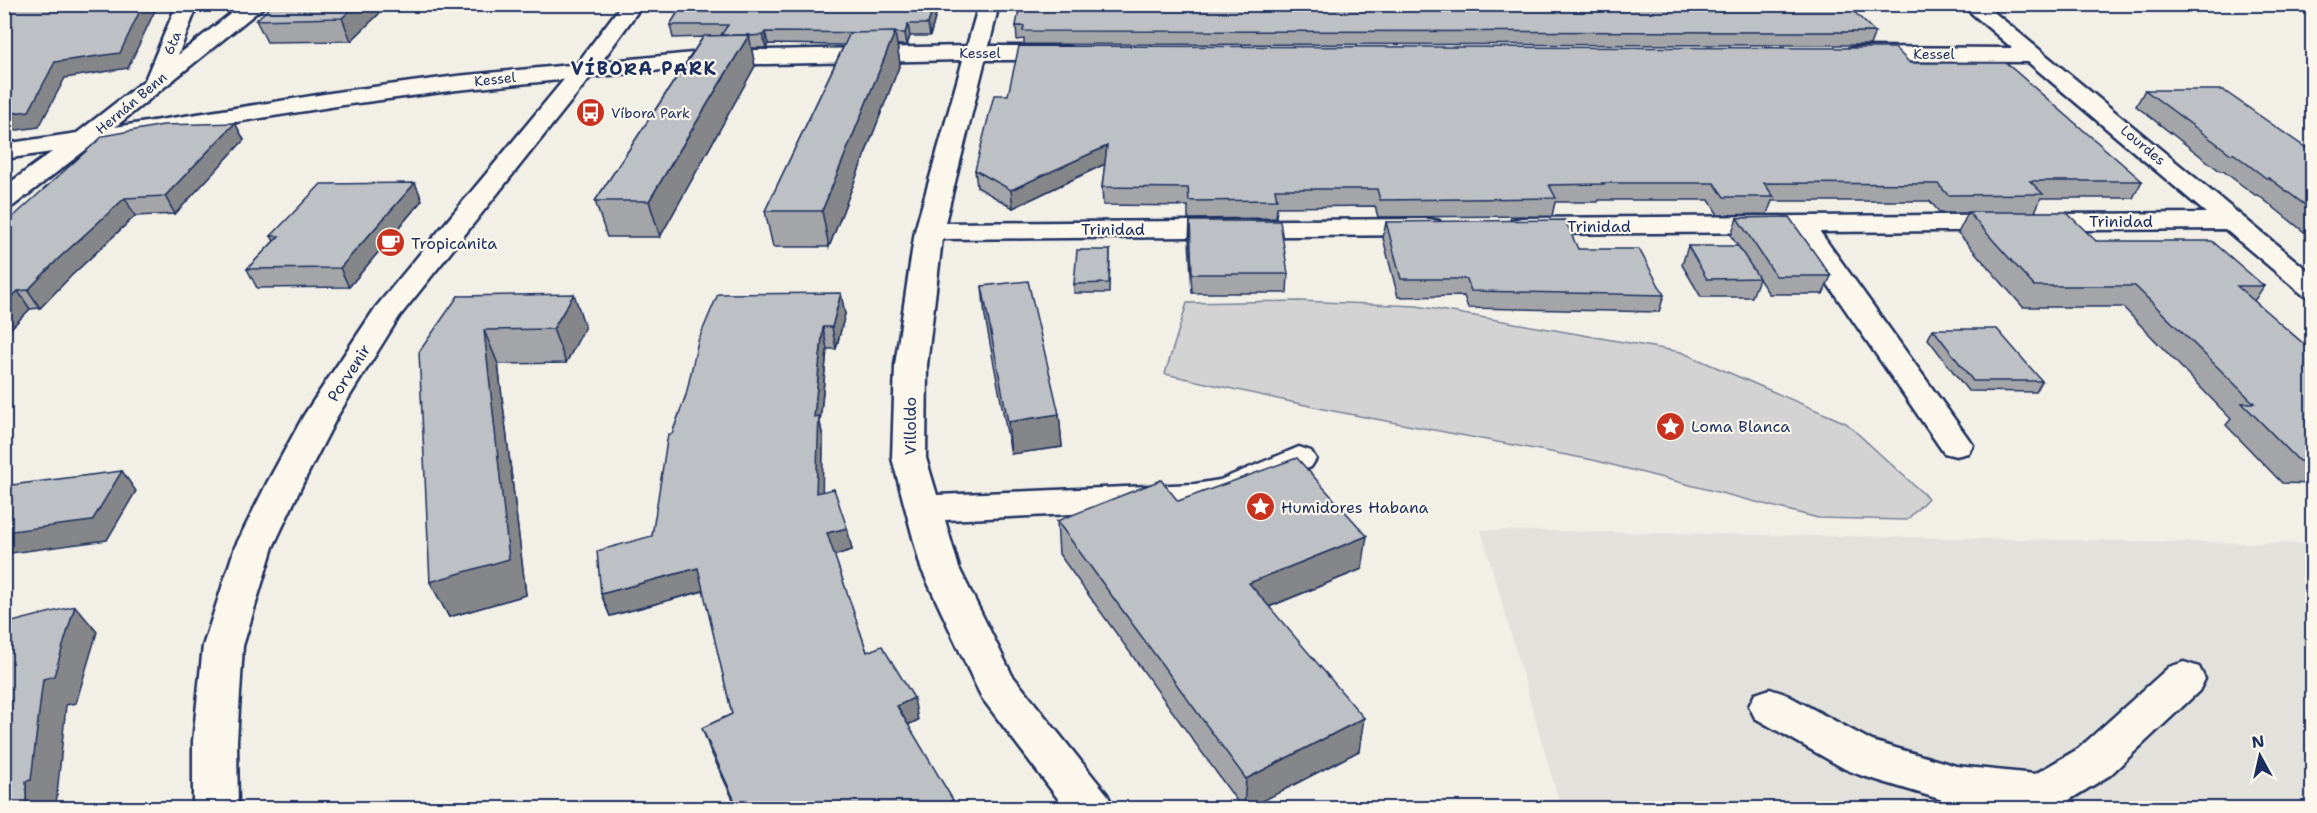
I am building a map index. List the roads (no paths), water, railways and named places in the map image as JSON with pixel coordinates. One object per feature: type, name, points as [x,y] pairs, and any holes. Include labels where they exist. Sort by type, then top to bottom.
[{"type":"street","name":"6ta","points":[[156,81],[188,4]]},
{"type":"street","name":"Hernán Benn","points":[[4,200],[86,140],[156,81],[256,4]]},
{"type":"street","name":"Porvenir","points":[[215,808],[214,741],[223,646],[254,547],[321,415],[387,314],[584,70],[633,4]]},
{"type":"street","name":"Villoldo","points":[[989,4],[929,231],[911,365],[909,458],[940,568],[997,686],[1091,808]]},
{"type":"street","name":"Lourdes","points":[[1971,4],[2313,288]]},
{"type":"street","name":"Kessel","points":[[4,152],[343,98],[584,70],[713,58],[1083,53]]},
{"type":"street","name":"Kessel","points":[[1831,54],[2034,54]]},
{"type":"street","name":"Trinidad","points":[[1502,226],[2232,220]]},
{"type":"street","points":[[1800,224],[1956,445]]},
{"type":"street","name":"Trinidad","points":[[929,231],[1454,227]]},
{"type":"street","points":[[922,508],[1195,496],[1227,491],[1299,459]]},
{"type":"street","points":[[1770,706],[1860,756],[1956,785],[2045,801],[2094,762],[2184,679]]},
{"type":"place","name":"Víbora Park","points":[[590,113]]},
{"type":"place","name":"Tropicanita","points":[[390,243]]},
{"type":"place","name":"Loma Blanca","points":[[1670,426]]},
{"type":"place","name":"Humidores Habana","points":[[1260,507]]},
{"type":"district","name":"VÍBORA PARK","points":[[644,69]]}]
